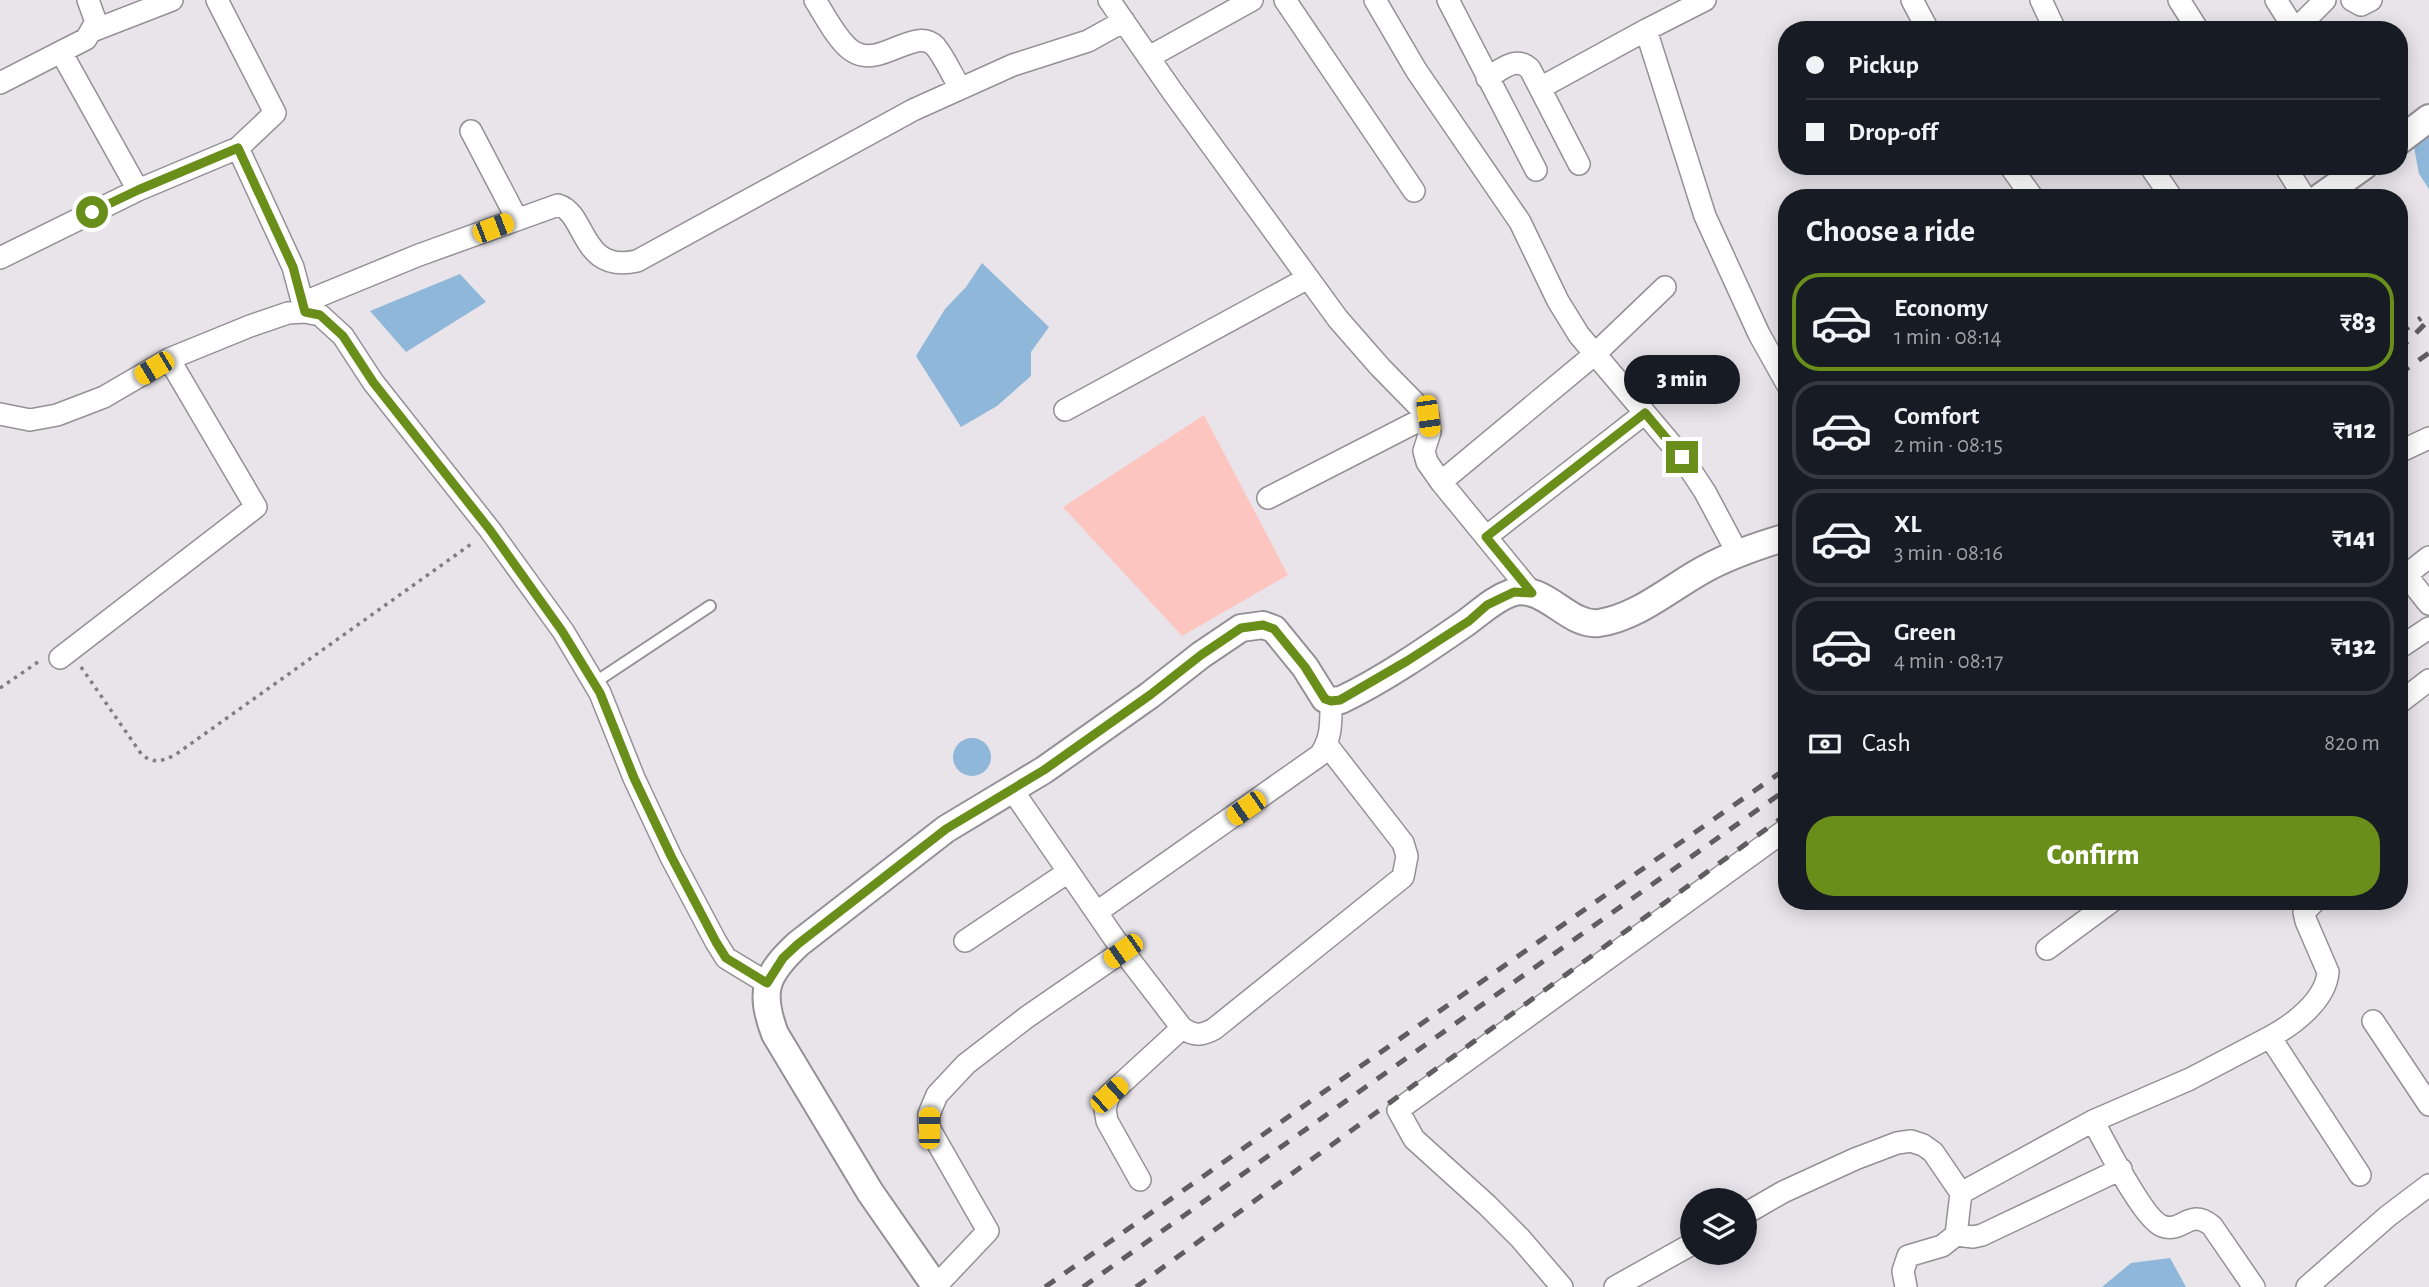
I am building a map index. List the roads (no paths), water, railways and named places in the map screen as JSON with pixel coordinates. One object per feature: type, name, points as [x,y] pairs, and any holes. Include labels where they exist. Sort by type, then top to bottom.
[{"type":"street","points":[[0,83],[86,39],[96,22],[88,0]]},
{"type":"street","points":[[92,31],[172,0]]},
{"type":"street","points":[[0,258],[138,190],[238,148],[275,113],[218,0]]},
{"type":"street","points":[[815,0],[852,51],[865,57],[877,56],[920,40],[929,42],[935,47],[960,88]]},
{"type":"street","points":[[1109,0],[1338,319],[1428,416],[1430,432],[1424,451],[1427,463],[1532,593],[1580,620],[1596,624],[1618,618],[1646,604],[1701,570],[1737,552],[1778,540]]},
{"type":"street","points":[[1149,57],[1252,0]]},
{"type":"street","points":[[1285,0],[1414,191]]},
{"type":"street","points":[[1375,0],[1416,70],[1520,222],[1558,301],[1579,335],[1693,473],[1737,552]]},
{"type":"street","points":[[1448,0],[1536,170]]},
{"type":"street","points":[[1540,88],[1705,0]]},
{"type":"street","points":[[1912,0],[1923,21]]},
{"type":"street","points":[[2041,0],[2051,21]]},
{"type":"street","points":[[2179,0],[2192,21]]},
{"type":"street","points":[[2276,0],[2289,21]]},
{"type":"street","points":[[2304,21],[2325,0]]},
{"type":"street","points":[[2352,0],[2361,5],[2371,0]]},
{"type":"street","points":[[0,414],[30,420],[57,415],[104,397],[169,359],[549,207],[562,206],[601,257],[625,263],[637,261],[913,110],[1013,65],[1088,41],[1124,21]]},
{"type":"street","points":[[1646,30],[1705,216],[1759,334],[1778,368]]},
{"type":"street","points":[[61,52],[138,190]]},
{"type":"street","points":[[1487,78],[1507,65],[1525,63],[1579,164]]},
{"type":"street","points":[[2408,134],[2429,118]]},
{"type":"street","points":[[471,131],[517,219]]},
{"type":"street","points":[[238,148],[293,267],[304,307],[320,315],[343,336],[373,382],[490,530],[562,631],[600,693],[634,778],[716,942],[726,958],[767,983]]},
{"type":"street","points":[[2332,189],[2351,175]]},
{"type":"street","points":[[1065,410],[1308,278]]},
{"type":"street","points":[[1441,482],[1595,354],[1665,287]]},
{"type":"street","points":[[60,658],[256,508],[169,359]]},
{"type":"street","points":[[1486,537],[1645,413]]},
{"type":"street","points":[[1268,498],[1428,416]]},
{"type":"street","points":[[2408,448],[2429,438]]},
{"type":"street","points":[[2408,569],[2429,557]]},
{"type":"street","points":[[2408,579],[2429,604]]},
{"type":"street","points":[[1123,951],[976,1056],[937,1095],[929,1114],[929,1128],[988,1231],[935,1287],[870,1192],[775,1034],[767,1014],[765,995],[767,983],[783,958],[946,829],[971,812],[1013,791],[1241,628],[1263,625],[1274,629],[1305,667],[1325,699],[1340,700],[1368,686],[1469,621],[1487,605],[1514,592],[1532,593]]},
{"type":"street","points":[[2408,642],[2429,628]]},
{"type":"street","points":[[2408,696],[2429,680]]},
{"type":"street","points":[[1097,912],[1310,764],[1327,745],[1331,733],[1331,701]]},
{"type":"street","points":[[1013,791],[1123,951],[1182,1028],[1192,1035],[1202,1035],[1214,1029],[1403,877],[1407,856],[1403,843],[1327,745]]},
{"type":"street","points":[[1562,1287],[1520,1238],[1414,1139],[1398,1110],[1778,836]]},
{"type":"street","points":[[965,941],[1068,872]]},
{"type":"street","points":[[2047,949],[2100,910]]},
{"type":"street","points":[[1961,1193],[2093,1121],[2190,1079],[2282,1030],[2313,1003],[2328,981],[2327,965],[2309,930],[2304,912],[2306,910]]},
{"type":"street","points":[[2372,1021],[2429,1105]]},
{"type":"street","points":[[1140,1180],[1107,1121],[1105,1109],[1109,1095],[1182,1028]]},
{"type":"street","points":[[2270,1037],[2360,1175]]},
{"type":"street","points":[[2093,1121],[2145,1211],[2159,1225],[2171,1228],[2194,1218],[2203,1219],[2212,1226],[2254,1287]]},
{"type":"street","points":[[1757,1207],[1855,1159],[1897,1143],[1911,1141],[1923,1144],[1933,1152],[1961,1193],[1956,1235]]},
{"type":"street","points":[[1906,1287],[1903,1271],[1908,1256],[1942,1246],[1956,1235],[1973,1237],[1982,1234],[2120,1168]]},
{"type":"street","points":[[2307,1287],[2388,1216],[2429,1185]]},
{"type":"street","points":[[1615,1287],[1680,1251]]},
{"type":"lane","points":[[594,683],[710,606]]},
{"type":"water","points":[[2429,135],[2429,189],[2419,174],[2414,147]]},
{"type":"water","points":[[982,263],[1049,327],[1031,352],[1031,376],[997,406],[961,427],[916,356],[945,309],[966,287]]},
{"type":"water","points":[[460,274],[486,302],[406,352],[370,311]]},
{"type":"water","points":[[972,738],[986,743],[991,757],[986,771],[972,776],[958,771],[953,757],[958,743]]},
{"type":"water","points":[[2170,1258],[2186,1287],[2102,1287],[2131,1263]]},
{"type":"railway","points":[[2408,327],[2421,318]]},
{"type":"railway","points":[[2408,341],[2429,320]]},
{"type":"railway","points":[[2408,368],[2429,353]]},
{"type":"railway","points":[[1045,1287],[1778,774]]},
{"type":"railway","points":[[1083,1287],[1778,795]]},
{"type":"railway","points":[[1136,1287],[1778,821]]}]
